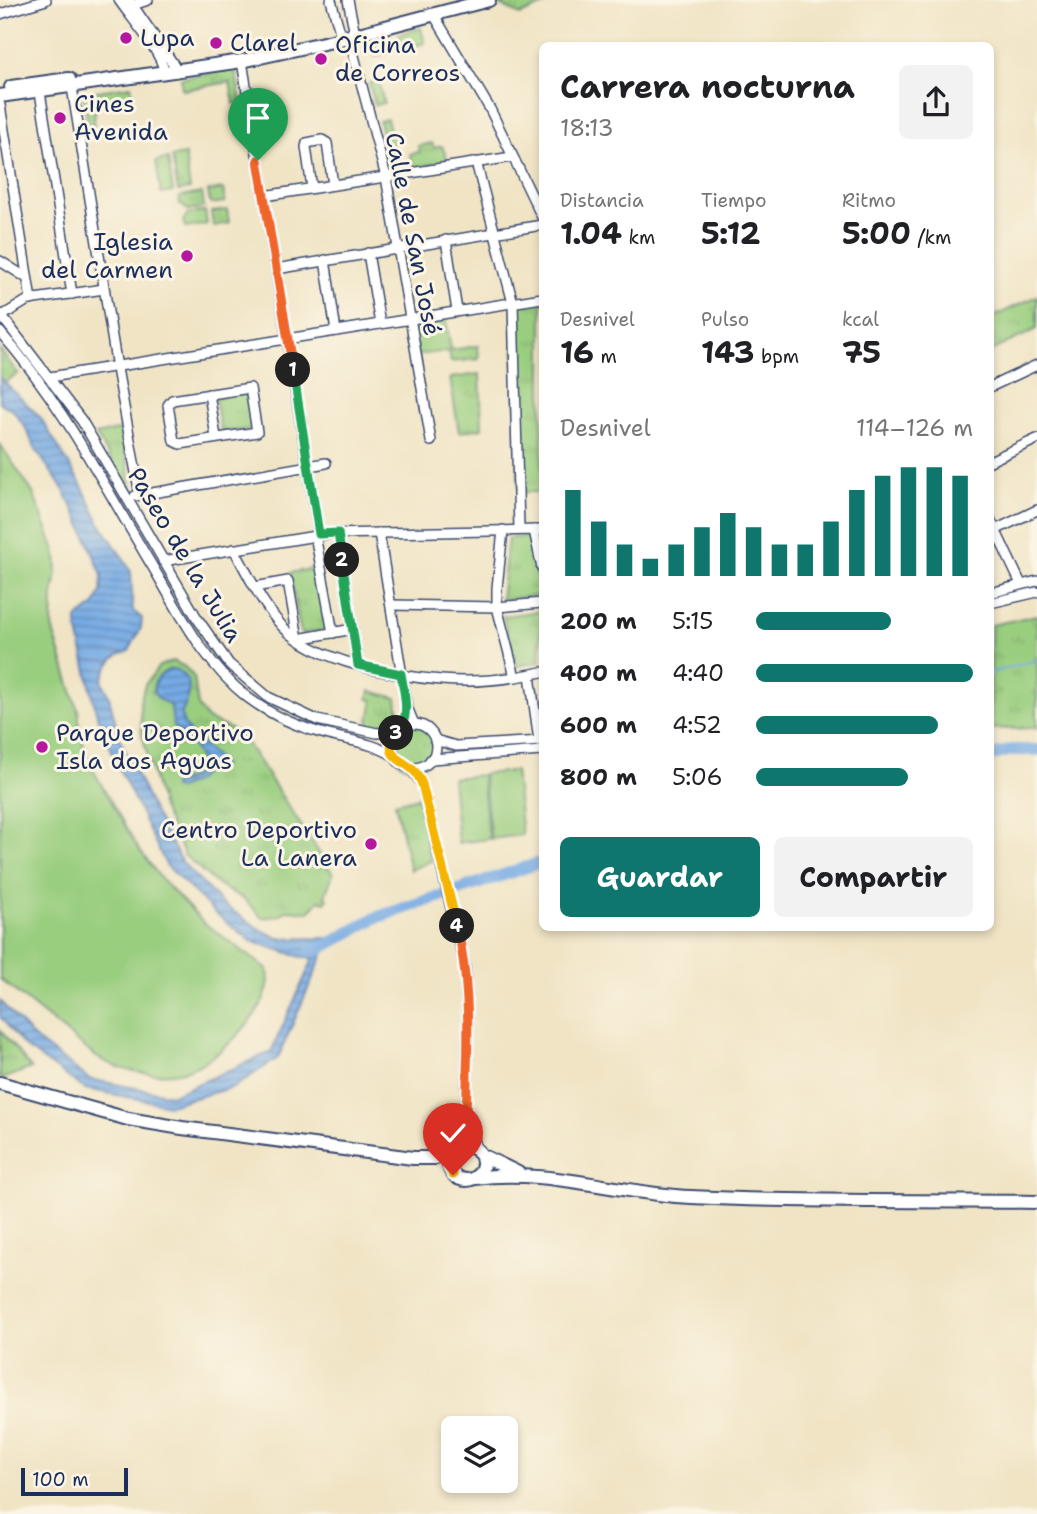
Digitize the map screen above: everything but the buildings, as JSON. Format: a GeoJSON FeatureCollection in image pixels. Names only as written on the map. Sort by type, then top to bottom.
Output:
{"type":"FeatureCollection","features":[{"type":"Feature","properties":{"kind":"main road"},"geometry":{"type":"LineString","coordinates":[[0,88],[242,61],[463,0]]}},
{"type":"Feature","properties":{"kind":"main road"},"geometry":{"type":"LineString","coordinates":[[0,96],[72,87],[169,69],[434,15],[489,0]]}},
{"type":"Feature","properties":{"kind":"main road"},"geometry":{"type":"LineString","coordinates":[[0,1083],[128,1119],[205,1131],[413,1158],[435,1158],[468,1146],[509,1170],[535,1178]]}},
{"type":"Feature","properties":{"kind":"main road"},"geometry":{"type":"LineString","coordinates":[[452,1173],[448,1163],[455,1150]]}},
{"type":"Feature","properties":{"kind":"main road"},"geometry":{"type":"LineString","coordinates":[[475,1178],[483,1165],[479,1152]]}},
{"type":"Feature","properties":{"kind":"main road"},"geometry":{"type":"LineString","coordinates":[[413,1158],[452,1173],[463,1181],[492,1176],[535,1178],[689,1197],[1037,1202]]}},
{"type":"Feature","properties":{"kind":"street"},"geometry":{"type":"LineString","coordinates":[[0,14],[18,4],[46,0]]}},
{"type":"Feature","properties":{"kind":"street"},"geometry":{"type":"LineString","coordinates":[[118,0],[169,69]]}},
{"type":"Feature","properties":{"kind":"street"},"geometry":{"type":"LineString","coordinates":[[148,0],[131,3],[169,69]]}},
{"type":"Feature","properties":{"kind":"street"},"geometry":{"type":"LineString","coordinates":[[348,33],[349,3]]}},
{"type":"Feature","properties":{"kind":"street"},"geometry":{"type":"LineString","coordinates":[[332,5],[345,14],[349,3]]}},
{"type":"Feature","properties":{"kind":"street"},"geometry":{"type":"LineString","coordinates":[[332,5],[348,33]]}},
{"type":"Feature","properties":{"kind":"street"},"geometry":{"type":"LineString","coordinates":[[434,15],[490,109],[539,211]]}},
{"type":"Feature","properties":{"kind":"street","name":"Calle de San José"},"geometry":{"type":"LineString","coordinates":[[348,33],[386,177],[431,441]]}},
{"type":"Feature","properties":{"kind":"street"},"geometry":{"type":"LineString","coordinates":[[242,61],[333,633]]}},
{"type":"Feature","properties":{"kind":"street"},"geometry":{"type":"LineString","coordinates":[[72,87],[140,495]]}},
{"type":"Feature","properties":{"kind":"street"},"geometry":{"type":"LineString","coordinates":[[40,92],[72,294]]}},
{"type":"Feature","properties":{"kind":"street"},"geometry":{"type":"LineString","coordinates":[[0,105],[31,300]]}},
{"type":"Feature","properties":{"kind":"street"},"geometry":{"type":"LineString","coordinates":[[312,188],[307,143],[322,139],[327,143],[333,185]]}},
{"type":"Feature","properties":{"kind":"street"},"geometry":{"type":"LineString","coordinates":[[264,196],[512,157]]}},
{"type":"Feature","properties":{"kind":"street"},"geometry":{"type":"LineString","coordinates":[[476,162],[513,303],[519,529]]}},
{"type":"Feature","properties":{"kind":"street"},"geometry":{"type":"LineString","coordinates":[[276,268],[539,225]]}},
{"type":"Feature","properties":{"kind":"street"},"geometry":{"type":"LineString","coordinates":[[446,240],[457,312]]}},
{"type":"Feature","properties":{"kind":"street"},"geometry":{"type":"LineString","coordinates":[[369,253],[380,324]]}},
{"type":"Feature","properties":{"kind":"street"},"geometry":{"type":"LineString","coordinates":[[325,260],[336,331]]}},
{"type":"Feature","properties":{"kind":"street"},"geometry":{"type":"LineString","coordinates":[[0,261],[27,278]]}},
{"type":"Feature","properties":{"kind":"street"},"geometry":{"type":"LineString","coordinates":[[1,315],[31,300],[104,289]]}},
{"type":"Feature","properties":{"kind":"street"},"geometry":{"type":"LineString","coordinates":[[50,377],[539,299]]}},
{"type":"Feature","properties":{"kind":"street","name":"Paseo de la Julia"},"geometry":{"type":"LineString","coordinates":[[1,315],[82,421],[215,647],[249,683],[268,696],[317,720],[377,733],[400,729]]}},
{"type":"Feature","properties":{"kind":"street","name":"Paseo de la Julia"},"geometry":{"type":"LineString","coordinates":[[0,332],[49,396],[186,624],[220,672],[250,699],[282,719],[326,734],[376,746],[394,755]]}},
{"type":"Feature","properties":{"kind":"street"},"geometry":{"type":"LineString","coordinates":[[994,385],[1037,365]]}},
{"type":"Feature","properties":{"kind":"street"},"geometry":{"type":"LineString","coordinates":[[250,388],[257,432],[180,444],[174,442],[168,405],[172,400],[209,394],[250,388]]}},
{"type":"Feature","properties":{"kind":"street"},"geometry":{"type":"LineString","coordinates":[[209,394],[216,437]]}},
{"type":"Feature","properties":{"kind":"street"},"geometry":{"type":"LineString","coordinates":[[994,459],[1037,439]]}},
{"type":"Feature","properties":{"kind":"street"},"geometry":{"type":"LineString","coordinates":[[128,498],[326,463]]}},
{"type":"Feature","properties":{"kind":"street"},"geometry":{"type":"LineString","coordinates":[[994,531],[1037,510]]}},
{"type":"Feature","properties":{"kind":"street"},"geometry":{"type":"LineString","coordinates":[[503,530],[497,607],[515,677]]}},
{"type":"Feature","properties":{"kind":"street"},"geometry":{"type":"LineString","coordinates":[[163,561],[338,533],[538,530]]}},
{"type":"Feature","properties":{"kind":"street"},"geometry":{"type":"LineString","coordinates":[[338,533],[358,665]]}},
{"type":"Feature","properties":{"kind":"street"},"geometry":{"type":"LineString","coordinates":[[379,533],[407,707],[414,724]]}},
{"type":"Feature","properties":{"kind":"street"},"geometry":{"type":"LineString","coordinates":[[994,533],[1021,584]]}},
{"type":"Feature","properties":{"kind":"street"},"geometry":{"type":"LineString","coordinates":[[234,550],[255,587],[283,627],[325,654],[358,665],[442,680],[539,674]]}},
{"type":"Feature","properties":{"kind":"street"},"geometry":{"type":"LineString","coordinates":[[255,587],[288,580],[299,639]]}},
{"type":"Feature","properties":{"kind":"street"},"geometry":{"type":"LineString","coordinates":[[994,592],[1037,581]]}},
{"type":"Feature","properties":{"kind":"street"},"geometry":{"type":"LineString","coordinates":[[994,602],[1037,592]]}},
{"type":"Feature","properties":{"kind":"street"},"geometry":{"type":"LineString","coordinates":[[391,605],[497,607],[539,603]]}},
{"type":"Feature","properties":{"kind":"street"},"geometry":{"type":"LineString","coordinates":[[299,639],[353,629]]}},
{"type":"Feature","properties":{"kind":"street"},"geometry":{"type":"LineString","coordinates":[[530,675],[539,728]]}},
{"type":"Feature","properties":{"kind":"street"},"geometry":{"type":"LineString","coordinates":[[407,707],[400,729],[392,742],[394,755],[399,762],[410,767],[422,784],[460,938],[467,997],[466,1109],[464,1129],[455,1150]]}},
{"type":"Feature","properties":{"kind":"street"},"geometry":{"type":"LineString","coordinates":[[400,729],[414,724],[428,729],[435,740],[435,750],[427,762],[422,784]]}},
{"type":"Feature","properties":{"kind":"street"},"geometry":{"type":"LineString","coordinates":[[435,740],[456,746],[539,745]]}},
{"type":"Feature","properties":{"kind":"street","name":"Paseo de la Julia"},"geometry":{"type":"LineString","coordinates":[[376,746],[392,742]]}},
{"type":"Feature","properties":{"kind":"street"},"geometry":{"type":"LineString","coordinates":[[410,767],[427,762],[539,745]]}},
{"type":"Feature","properties":{"kind":"street"},"geometry":{"type":"LineString","coordinates":[[466,1109],[479,1152]]}},
{"type":"Feature","properties":{"kind":"green space"},"geometry":{"type":"Polygon","coordinates":[[[515,0],[556,0],[520,15],[500,5],[515,0]]]}},
{"type":"Feature","properties":{"kind":"green space"},"geometry":{"type":"Polygon","coordinates":[[[421,28],[425,43],[403,49],[399,34],[421,28]]]}},
{"type":"Feature","properties":{"kind":"green space"},"geometry":{"type":"Polygon","coordinates":[[[383,38],[388,53],[375,57],[371,41],[383,38]]]}},
{"type":"Feature","properties":{"kind":"green space"},"geometry":{"type":"Polygon","coordinates":[[[235,69],[241,102],[234,104],[230,82],[182,90],[181,78],[235,69]]]}},
{"type":"Feature","properties":{"kind":"green space"},"geometry":{"type":"Polygon","coordinates":[[[378,81],[384,103],[375,105],[369,83],[378,81]]]}},
{"type":"Feature","properties":{"kind":"green space"},"geometry":{"type":"Polygon","coordinates":[[[131,86],[133,97],[100,103],[96,108],[93,127],[88,128],[83,93],[131,86]]]}},
{"type":"Feature","properties":{"kind":"green space"},"geometry":{"type":"Polygon","coordinates":[[[387,119],[395,148],[386,150],[379,121],[387,119]]]}},
{"type":"Feature","properties":{"kind":"green space"},"geometry":{"type":"Polygon","coordinates":[[[432,143],[434,148],[442,146],[448,161],[413,168],[410,154],[420,152],[418,146],[432,143]]]}},
{"type":"Feature","properties":{"kind":"green space"},"geometry":{"type":"Polygon","coordinates":[[[185,155],[190,189],[178,191],[172,157],[185,155]]]}},
{"type":"Feature","properties":{"kind":"green space"},"geometry":{"type":"Polygon","coordinates":[[[168,159],[173,192],[161,194],[156,161],[168,159]]]}},
{"type":"Feature","properties":{"kind":"green space"},"geometry":{"type":"Polygon","coordinates":[[[223,189],[225,202],[210,204],[208,191],[223,189]]]}},
{"type":"Feature","properties":{"kind":"green space"},"geometry":{"type":"Polygon","coordinates":[[[202,193],[204,207],[188,210],[180,204],[179,197],[202,193]]]}},
{"type":"Feature","properties":{"kind":"green space"},"geometry":{"type":"Polygon","coordinates":[[[227,210],[229,223],[213,226],[211,212],[227,210]]]}},
{"type":"Feature","properties":{"kind":"green space"},"geometry":{"type":"Polygon","coordinates":[[[205,211],[207,224],[186,228],[183,221],[188,214],[205,211]]]}},
{"type":"Feature","properties":{"kind":"green space"},"geometry":{"type":"Polygon","coordinates":[[[1037,296],[1037,329],[994,350],[994,317],[1037,296]]]}},
{"type":"Feature","properties":{"kind":"green space"},"geometry":{"type":"Polygon","coordinates":[[[539,299],[539,492],[519,492],[513,303],[539,299]]]}},
{"type":"Feature","properties":{"kind":"green space"},"geometry":{"type":"Polygon","coordinates":[[[445,313],[451,350],[478,346],[479,359],[451,362],[449,351],[416,355],[409,319],[445,313]]]}},
{"type":"Feature","properties":{"kind":"green space"},"geometry":{"type":"Polygon","coordinates":[[[0,349],[18,374],[5,382],[0,378],[0,349]]]}},
{"type":"Feature","properties":{"kind":"green space"},"geometry":{"type":"Polygon","coordinates":[[[480,374],[482,428],[459,432],[450,378],[480,374]]]}},
{"type":"Feature","properties":{"kind":"green space"},"geometry":{"type":"Polygon","coordinates":[[[247,392],[253,429],[221,432],[215,398],[247,392]]]}},
{"type":"Feature","properties":{"kind":"green space"},"geometry":{"type":"Polygon","coordinates":[[[122,429],[132,489],[129,490],[96,435],[122,429]]]}},
{"type":"Feature","properties":{"kind":"green space","name":"Parque Deportivo Isla dos Aguas"},"geometry":{"type":"Polygon","coordinates":[[[0,444],[33,493],[56,553],[52,627],[79,714],[79,730],[89,763],[138,848],[162,880],[204,923],[267,969],[268,983],[264,999],[255,1015],[212,1057],[184,1071],[149,1074],[126,1070],[105,1062],[0,979],[0,444]]]}},
{"type":"Feature","properties":{"kind":"green space"},"geometry":{"type":"Polygon","coordinates":[[[529,537],[539,595],[501,600],[508,538],[529,537]]]}},
{"type":"Feature","properties":{"kind":"green space"},"geometry":{"type":"Polygon","coordinates":[[[317,568],[327,629],[301,634],[290,573],[317,568]]]}},
{"type":"Feature","properties":{"kind":"green space"},"geometry":{"type":"Polygon","coordinates":[[[539,611],[539,662],[517,666],[503,616],[539,611]]]}},
{"type":"Feature","properties":{"kind":"green space"},"geometry":{"type":"Polygon","coordinates":[[[1037,615],[1037,728],[994,729],[994,624],[1037,615]]]}},
{"type":"Feature","properties":{"kind":"green space"},"geometry":{"type":"Polygon","coordinates":[[[173,661],[185,667],[194,677],[198,706],[207,719],[240,733],[333,874],[325,896],[328,899],[325,902],[319,900],[309,912],[288,910],[279,916],[263,918],[244,899],[218,885],[185,856],[162,808],[142,735],[140,702],[145,685],[159,666],[173,661]]]}},
{"type":"Feature","properties":{"kind":"green space"},"geometry":{"type":"Polygon","coordinates":[[[370,691],[397,698],[399,716],[390,726],[368,725],[373,700],[368,699],[370,691]]]}},
{"type":"Feature","properties":{"kind":"green space"},"geometry":{"type":"Polygon","coordinates":[[[414,724],[429,731],[436,746],[429,761],[414,768],[399,761],[392,746],[399,731],[414,724]]]}},
{"type":"Feature","properties":{"kind":"green space"},"geometry":{"type":"Polygon","coordinates":[[[515,771],[522,835],[491,839],[483,774],[515,771]]]}},
{"type":"Feature","properties":{"kind":"green space"},"geometry":{"type":"Polygon","coordinates":[[[482,775],[489,839],[458,843],[452,778],[482,775]]]}},
{"type":"Feature","properties":{"kind":"green space"},"geometry":{"type":"Polygon","coordinates":[[[418,797],[431,861],[410,870],[395,803],[418,797]]]}},
{"type":"Feature","properties":{"kind":"green space"},"geometry":{"type":"Polygon","coordinates":[[[0,1030],[31,1068],[3,1079],[0,1078],[0,1030]]]}},
{"type":"Feature","properties":{"kind":"water"},"geometry":{"type":"Polygon","coordinates":[[[0,378],[40,417],[131,572],[133,611],[142,618],[141,628],[129,651],[111,662],[102,681],[108,693],[120,739],[153,810],[181,861],[221,903],[261,930],[278,938],[330,938],[278,1058],[234,1087],[169,1105],[85,1089],[25,1047],[0,1017],[0,1001],[35,1039],[89,1079],[172,1095],[271,1052],[313,959],[251,941],[215,913],[166,865],[114,758],[97,716],[77,627],[77,618],[95,605],[101,592],[102,575],[79,519],[63,489],[12,409],[0,403],[0,378]]]}},
{"type":"Feature","properties":{"kind":"water"},"geometry":{"type":"Polygon","coordinates":[[[171,669],[178,670],[188,680],[189,694],[182,713],[185,726],[223,764],[221,767],[208,767],[196,781],[179,789],[173,788],[173,785],[193,777],[202,763],[189,739],[173,726],[171,706],[154,692],[157,679],[171,669]]]}},
{"type":"Feature","properties":{"kind":"waterway"},"geometry":{"type":"LineString","coordinates":[[994,672],[1037,660]]}},
{"type":"Feature","properties":{"kind":"waterway"},"geometry":{"type":"LineString","coordinates":[[994,755],[1011,750],[1037,750]]}},
{"type":"Feature","properties":{"kind":"waterway"},"geometry":{"type":"LineString","coordinates":[[312,949],[320,949],[375,918],[539,863]]}},
{"type":"Feature","properties":{"kind":"place","name":"Lupa"},"geometry":{"type":"Point","coordinates":[126,38]}},
{"type":"Feature","properties":{"kind":"place","name":"Clarel"},"geometry":{"type":"Point","coordinates":[216,43]}},
{"type":"Feature","properties":{"kind":"place","name":"Oficina de Correos"},"geometry":{"type":"Point","coordinates":[321,59]}},
{"type":"Feature","properties":{"kind":"place","name":"Cines Avenida"},"geometry":{"type":"Point","coordinates":[60,118]}},
{"type":"Feature","properties":{"kind":"place","name":"Iglesia del Carmen"},"geometry":{"type":"Point","coordinates":[187,256]}},
{"type":"Feature","properties":{"kind":"place","name":"Parque Deportivo Isla dos Aguas"},"geometry":{"type":"Point","coordinates":[42,747]}},
{"type":"Feature","properties":{"kind":"place","name":"Centro Deportivo La Lanera"},"geometry":{"type":"Point","coordinates":[371,844]}},
{"type":"Feature","properties":{"kind":"route"},"geometry":{"type":"LineString","coordinates":[[258,160],[319,534],[338,533],[358,665],[401,674],[407,707],[402,727],[394,737],[391,747],[396,759],[410,767],[422,784],[460,938],[468,1021],[466,1109],[459,1147],[449,1157],[449,1168],[453,1175]]}}]}
